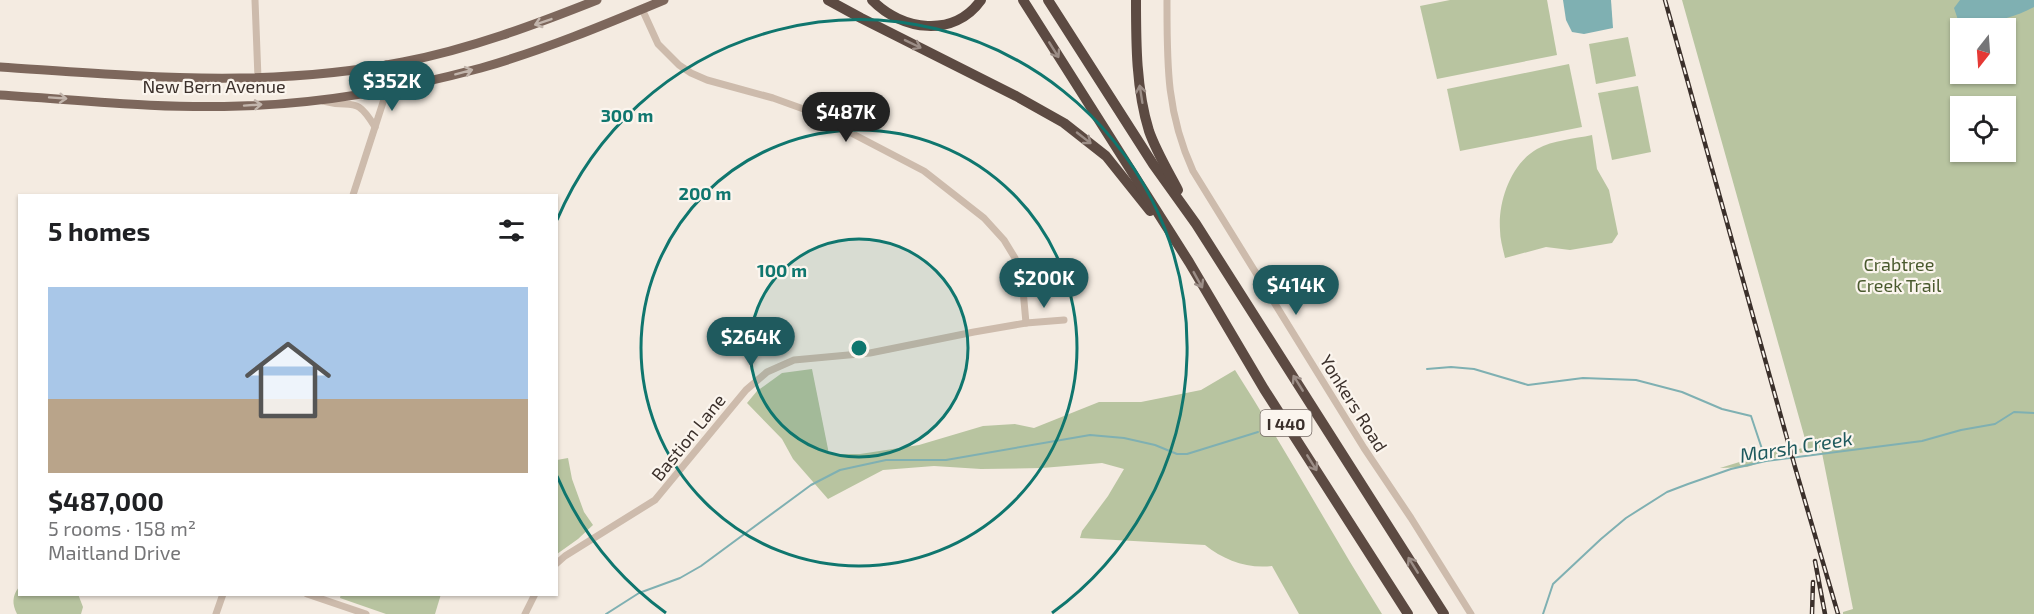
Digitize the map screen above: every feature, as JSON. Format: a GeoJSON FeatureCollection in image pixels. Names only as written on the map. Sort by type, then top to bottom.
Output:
{"type":"FeatureCollection","features":[{"type":"Feature","properties":{"kind":"highway"},"geometry":{"type":"LineString","coordinates":[[819,0],[861,18]]}},
{"type":"Feature","properties":{"kind":"highway"},"geometry":{"type":"LineString","coordinates":[[828,0],[1064,123],[1106,156],[1146,207],[1168,230]]}},
{"type":"Feature","properties":{"kind":"highway"},"geometry":{"type":"LineString","coordinates":[[872,0],[883,9],[904,20],[916,24],[940,26],[962,19],[981,0]]}},
{"type":"Feature","properties":{"kind":"highway","name":"I 440"},"geometry":{"type":"LineString","coordinates":[[1023,0],[1168,230],[1264,389],[1408,614]]}},
{"type":"Feature","properties":{"kind":"highway","name":"I 440"},"geometry":{"type":"LineString","coordinates":[[1048,0],[1153,164],[1196,224],[1444,614]]}},
{"type":"Feature","properties":{"kind":"highway"},"geometry":{"type":"LineString","coordinates":[[1136,0],[1137,58],[1146,119],[1155,145],[1196,224]]}},
{"type":"Feature","properties":{"kind":"main road","name":"New Bern Avenue"},"geometry":{"type":"LineString","coordinates":[[0,67],[165,78],[258,78],[386,65],[488,40],[551,19],[597,0]]}},
{"type":"Feature","properties":{"kind":"main road","name":"New Bern Avenue"},"geometry":{"type":"LineString","coordinates":[[0,95],[189,107],[241,106],[317,100],[387,90],[443,78],[507,60],[664,0]]}},
{"type":"Feature","properties":{"kind":"main road"},"geometry":{"type":"LineString","coordinates":[[386,65],[387,90]]}},
{"type":"Feature","properties":{"kind":"street"},"geometry":{"type":"LineString","coordinates":[[255,0],[258,78]]}},
{"type":"Feature","properties":{"kind":"street","name":"Yonkers Road"},"geometry":{"type":"LineString","coordinates":[[1167,0],[1169,91],[1177,128],[1193,171],[1364,448],[1471,614]]}},
{"type":"Feature","properties":{"kind":"street"},"geometry":{"type":"LineString","coordinates":[[642,9],[658,44],[679,65],[691,73],[707,80],[792,104],[826,119],[924,171],[984,218],[1004,240],[1015,258],[1022,279],[1026,323]]}},
{"type":"Feature","properties":{"kind":"street"},"geometry":{"type":"LineString","coordinates":[[353,194],[387,90]]}},
{"type":"Feature","properties":{"kind":"street"},"geometry":{"type":"LineString","coordinates":[[317,100],[357,105],[364,109],[375,127]]}},
{"type":"Feature","properties":{"kind":"street","name":"Bastion Lane"},"geometry":{"type":"LineString","coordinates":[[558,562],[655,500],[746,390],[767,372],[795,360],[888,351],[974,332],[1026,323],[1064,320]]}},
{"type":"Feature","properties":{"kind":"street"},"geometry":{"type":"LineString","coordinates":[[216,614],[222,596]]}},
{"type":"Feature","properties":{"kind":"street"},"geometry":{"type":"LineString","coordinates":[[313,596],[365,614]]}},
{"type":"Feature","properties":{"kind":"street"},"geometry":{"type":"LineString","coordinates":[[525,614],[534,596]]}},
{"type":"Feature","properties":{"kind":"green space"},"geometry":{"type":"Polygon","coordinates":[[[1450,0],[1547,0],[1557,55],[1437,79],[1420,6],[1450,0]]]}},
{"type":"Feature","properties":{"kind":"green space","name":"Crabtree Creek Trail"},"geometry":{"type":"Polygon","coordinates":[[[1682,0],[2034,0],[2034,614],[1843,614],[1853,609],[1821,448],[1800,453],[1799,449],[1807,446],[1682,0]]]}},
{"type":"Feature","properties":{"kind":"green space"},"geometry":{"type":"Polygon","coordinates":[[[1628,37],[1636,76],[1596,84],[1589,44],[1628,37]]]}},
{"type":"Feature","properties":{"kind":"green space"},"geometry":{"type":"Polygon","coordinates":[[[1569,64],[1582,127],[1460,151],[1447,89],[1569,64]]]}},
{"type":"Feature","properties":{"kind":"green space"},"geometry":{"type":"Polygon","coordinates":[[[1638,86],[1651,152],[1612,160],[1598,93],[1638,86]]]}},
{"type":"Feature","properties":{"kind":"green space"},"geometry":{"type":"Polygon","coordinates":[[[1592,135],[1597,169],[1609,190],[1618,234],[1612,243],[1570,250],[1546,247],[1505,258],[1500,233],[1501,207],[1508,184],[1520,164],[1543,146],[1592,135]]]}},
{"type":"Feature","properties":{"kind":"green space"},"geometry":{"type":"Polygon","coordinates":[[[812,369],[829,454],[860,454],[919,445],[983,426],[1015,424],[1034,428],[1099,402],[1141,402],[1201,390],[1235,370],[1382,614],[1299,614],[1272,566],[1245,565],[1220,555],[1205,545],[1080,538],[1082,531],[1108,496],[1124,469],[1102,463],[1042,468],[981,469],[934,466],[883,470],[828,499],[793,459],[782,439],[747,403],[757,391],[782,373],[812,369]]]}},
{"type":"Feature","properties":{"kind":"green space"},"geometry":{"type":"Polygon","coordinates":[[[1782,449],[1782,457],[1747,467],[1720,468],[1782,449]]]}},
{"type":"Feature","properties":{"kind":"green space"},"geometry":{"type":"Polygon","coordinates":[[[568,458],[572,479],[584,512],[593,525],[558,553],[558,460],[568,458]]]}},
{"type":"Feature","properties":{"kind":"green space"},"geometry":{"type":"Polygon","coordinates":[[[18,589],[18,596],[79,596],[83,607],[81,614],[17,614],[14,607],[15,594],[18,589]]]}},
{"type":"Feature","properties":{"kind":"green space"},"geometry":{"type":"Polygon","coordinates":[[[340,596],[440,596],[435,614],[386,614],[340,598],[340,596]]]}},
{"type":"Feature","properties":{"kind":"water"},"geometry":{"type":"Polygon","coordinates":[[[1563,0],[1611,0],[1613,28],[1584,34],[1572,32],[1566,20],[1563,0]]]}},
{"type":"Feature","properties":{"kind":"water"},"geometry":{"type":"Polygon","coordinates":[[[1960,0],[2034,0],[2034,7],[2005,18],[1957,18],[1954,8],[1960,0]]]}},
{"type":"Feature","properties":{"kind":"waterway"},"geometry":{"type":"LineString","coordinates":[[1427,369],[1451,367],[1474,369],[1528,385],[1583,378],[1636,380],[1682,392],[1722,409],[1751,416],[1766,461]]}},
{"type":"Feature","properties":{"kind":"waterway","name":"Marsh Creek"},"geometry":{"type":"LineString","coordinates":[[1543,614],[1553,584],[1626,518],[1667,492],[1731,469],[1766,461],[1922,441],[1961,430],[1995,424],[2014,412],[2034,413]]}},
{"type":"Feature","properties":{"kind":"waterway"},"geometry":{"type":"LineString","coordinates":[[606,614],[639,593],[680,578],[701,566],[811,485],[840,470],[886,460],[946,460],[1090,435],[1124,438],[1155,445],[1177,454],[1187,454],[1258,432]]}},
{"type":"Feature","properties":{"kind":"railway"},"geometry":{"type":"LineString","coordinates":[[1665,0],[1838,614]]}},
{"type":"Feature","properties":{"kind":"railway"},"geometry":{"type":"LineString","coordinates":[[1815,561],[1825,614]]}},
{"type":"Feature","properties":{"kind":"railway"},"geometry":{"type":"LineString","coordinates":[[1812,614],[1813,582]]}}]}
